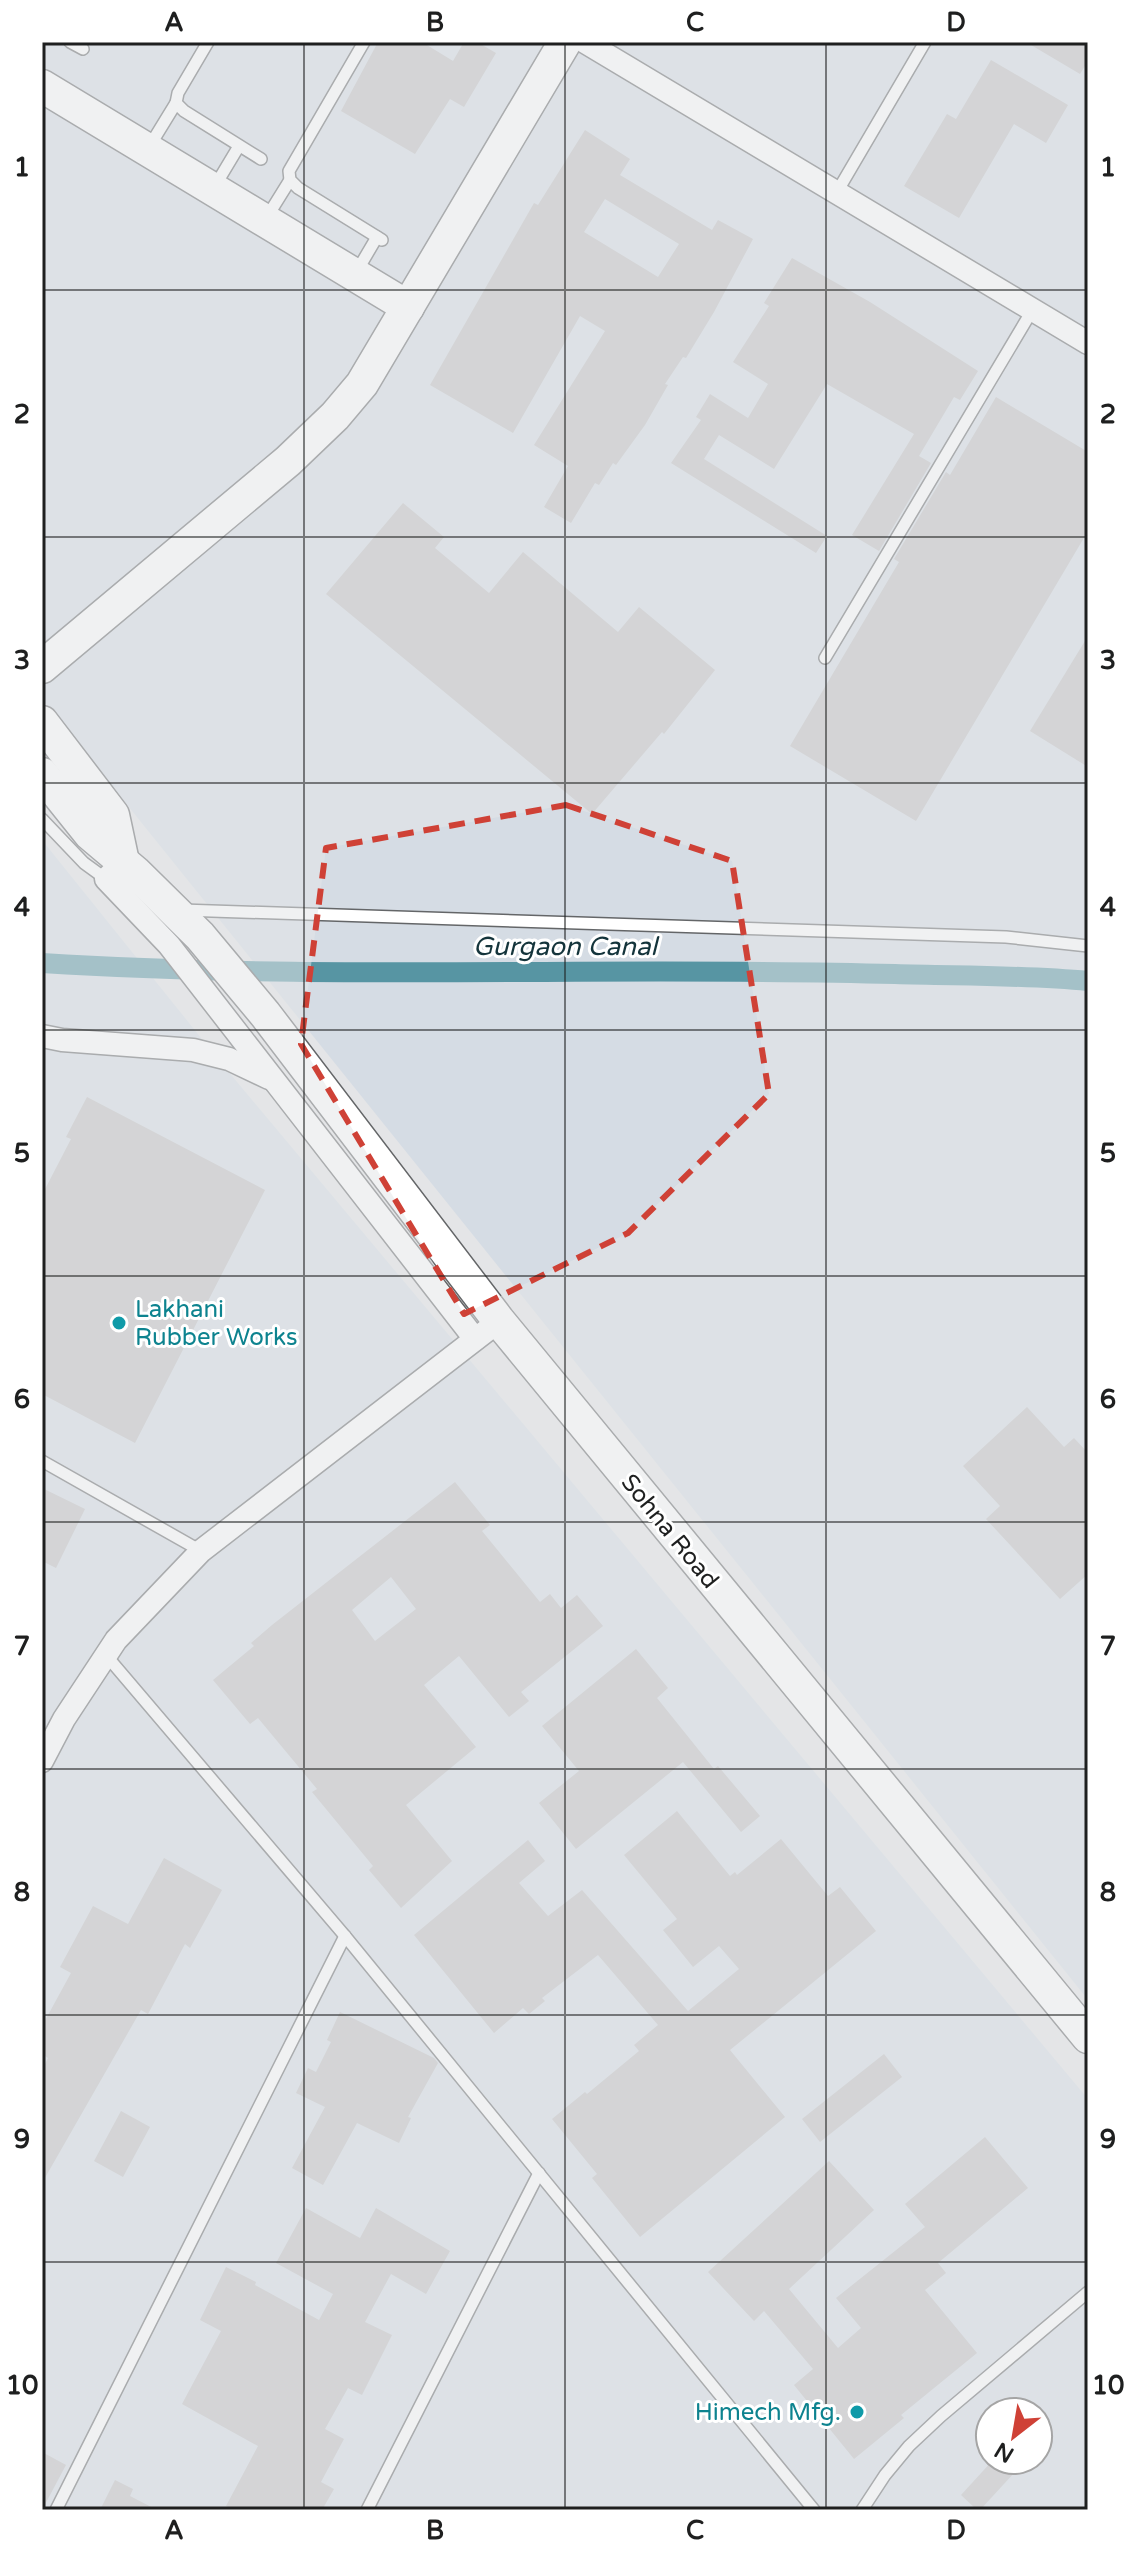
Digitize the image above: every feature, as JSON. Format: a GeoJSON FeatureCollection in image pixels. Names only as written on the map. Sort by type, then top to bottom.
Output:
{"type":"FeatureCollection","features":[{"type":"Feature","properties":{"kind":"main road"},"geometry":{"type":"LineString","coordinates":[[42,667],[288,461],[335,416],[362,384],[565,42]]}},
{"type":"Feature","properties":{"kind":"main road"},"geometry":{"type":"LineString","coordinates":[[42,86],[408,307]]}},
{"type":"Feature","properties":{"kind":"main road"},"geometry":{"type":"LineString","coordinates":[[42,722],[113,815],[114,871]]}},
{"type":"Feature","properties":{"kind":"main road","name":"Sohna Road"},"geometry":{"type":"LineString","coordinates":[[42,774],[90,834],[114,871],[173,909],[200,936],[265,1014],[487,1330],[1088,2037]]}},
{"type":"Feature","properties":{"kind":"street"},"geometry":{"type":"LineString","coordinates":[[585,42],[1088,343]]}},
{"type":"Feature","properties":{"kind":"street"},"geometry":{"type":"LineString","coordinates":[[42,1761],[105,1654],[132,1621],[201,1551],[487,1330],[274,1080],[114,871]]}},
{"type":"Feature","properties":{"kind":"street"},"geometry":{"type":"LineString","coordinates":[[42,1036],[193,1050],[229,1059],[274,1080]]}},
{"type":"Feature","properties":{"kind":"lane"},"geometry":{"type":"LineString","coordinates":[[70,42],[83,49]]}},
{"type":"Feature","properties":{"kind":"lane"},"geometry":{"type":"LineString","coordinates":[[147,150],[208,42]]}},
{"type":"Feature","properties":{"kind":"lane"},"geometry":{"type":"LineString","coordinates":[[265,221],[290,180],[289,171],[364,42]]}},
{"type":"Feature","properties":{"kind":"lane"},"geometry":{"type":"LineString","coordinates":[[837,192],[925,42]]}},
{"type":"Feature","properties":{"kind":"lane"},"geometry":{"type":"LineString","coordinates":[[176,103],[261,159]]}},
{"type":"Feature","properties":{"kind":"lane"},"geometry":{"type":"LineString","coordinates":[[213,189],[239,146]]}},
{"type":"Feature","properties":{"kind":"lane"},"geometry":{"type":"LineString","coordinates":[[290,180],[379,238],[354,275]]}},
{"type":"Feature","properties":{"kind":"lane"},"geometry":{"type":"LineString","coordinates":[[825,658],[1033,309]]}},
{"type":"Feature","properties":{"kind":"lane"},"geometry":{"type":"LineString","coordinates":[[42,819],[84,863],[114,871]]}},
{"type":"Feature","properties":{"kind":"lane"},"geometry":{"type":"LineString","coordinates":[[173,909],[1006,937],[1088,946]]}},
{"type":"Feature","properties":{"kind":"lane"},"geometry":{"type":"LineString","coordinates":[[42,1461],[201,1551]]}},
{"type":"Feature","properties":{"kind":"lane"},"geometry":{"type":"LineString","coordinates":[[105,1654],[345,1936],[814,2510]]}},
{"type":"Feature","properties":{"kind":"lane"},"geometry":{"type":"LineString","coordinates":[[56,2510],[345,1936]]}},
{"type":"Feature","properties":{"kind":"lane"},"geometry":{"type":"LineString","coordinates":[[367,2510],[539,2173]]}},
{"type":"Feature","properties":{"kind":"lane"},"geometry":{"type":"LineString","coordinates":[[862,2510],[909,2446],[1088,2292]]}},
{"type":"Feature","properties":{"kind":"highlighted area"},"geometry":{"type":"Polygon","coordinates":[[[566,805],[732,861],[769,1094],[628,1233],[464,1314],[301,1044],[326,848],[566,805]]]}},
{"type":"Feature","properties":{"kind":"shaded area"},"geometry":{"type":"Polygon","coordinates":[[[42,42],[1088,42],[1088,1991],[1085,1996],[42,699],[42,42]]]}},
{"type":"Feature","properties":{"kind":"shaded area"},"geometry":{"type":"Polygon","coordinates":[[[42,840],[222,1064],[1088,2099],[1088,2510],[42,2510],[42,840]]]}},
{"type":"Feature","properties":{"kind":"building"},"geometry":{"type":"Polygon","coordinates":[[[378,42],[422,42],[453,61],[464,42],[477,42],[496,53],[464,107],[450,99],[415,154],[341,111],[378,42]]]}},
{"type":"Feature","properties":{"kind":"building"},"geometry":{"type":"Polygon","coordinates":[[[1026,42],[1088,42],[1088,61],[1080,74],[1026,42]]]}},
{"type":"Feature","properties":{"kind":"building"},"geometry":{"type":"Polygon","coordinates":[[[991,60],[1068,105],[1046,143],[1014,124],[959,218],[904,186],[947,114],[956,119],[991,60]]]}},
{"type":"Feature","properties":{"kind":"building"},"geometry":{"type":"Polygon","coordinates":[[[585,130],[630,159],[620,175],[712,230],[718,220],[753,239],[714,312],[686,358],[683,357],[665,384],[668,385],[645,425],[599,485],[595,483],[571,523],[544,507],[568,466],[534,445],[605,331],[580,316],[513,433],[430,385],[534,203],[538,205],[585,130]],[[605,199],[584,232],[658,277],[679,244],[605,199]]]}},
{"type":"Feature","properties":{"kind":"building"},"geometry":{"type":"Polygon","coordinates":[[[792,258],[870,302],[978,371],[960,400],[954,397],[919,456],[931,463],[879,551],[852,535],[914,434],[827,384],[774,469],[719,435],[704,459],[827,536],[816,553],[671,463],[701,420],[696,417],[710,394],[748,418],[768,384],[733,362],[769,306],[764,303],[792,258]]]}},
{"type":"Feature","properties":{"kind":"building"},"geometry":{"type":"Polygon","coordinates":[[[996,397],[1088,452],[1088,531],[916,821],[790,746],[899,562],[894,559],[946,472],[950,475],[996,397]]]}},
{"type":"Feature","properties":{"kind":"building"},"geometry":{"type":"Polygon","coordinates":[[[403,503],[444,537],[435,548],[489,593],[523,552],[618,632],[639,607],[715,670],[664,734],[662,732],[592,814],[326,594],[403,503]]]}},
{"type":"Feature","properties":{"kind":"building"},"geometry":{"type":"Polygon","coordinates":[[[1088,636],[1088,767],[1030,731],[1088,636]]]}},
{"type":"Feature","properties":{"kind":"building","name":"Lakhani Rubber Works"},"geometry":{"type":"Polygon","coordinates":[[[87,1097],[265,1190],[135,1443],[42,1394],[42,1195],[71,1139],[66,1137],[87,1097]]]}},
{"type":"Feature","properties":{"kind":"building"},"geometry":{"type":"Polygon","coordinates":[[[1027,1407],[1064,1447],[1074,1438],[1088,1453],[1088,1574],[1060,1599],[986,1519],[1000,1506],[963,1466],[1027,1407]]]}},
{"type":"Feature","properties":{"kind":"building"},"geometry":{"type":"Polygon","coordinates":[[[455,1482],[490,1525],[482,1531],[540,1602],[550,1594],[561,1608],[577,1595],[603,1626],[521,1692],[529,1701],[509,1717],[459,1656],[424,1685],[476,1747],[406,1805],[452,1861],[401,1908],[369,1870],[373,1866],[312,1792],[317,1789],[258,1718],[250,1724],[213,1680],[254,1646],[251,1643],[455,1482]],[[391,1577],[352,1610],[375,1641],[416,1609],[391,1577]]]}},
{"type":"Feature","properties":{"kind":"building"},"geometry":{"type":"Polygon","coordinates":[[[42,1488],[85,1509],[56,1568],[42,1561],[42,1488]]]}},
{"type":"Feature","properties":{"kind":"building"},"geometry":{"type":"Polygon","coordinates":[[[636,1649],[668,1688],[657,1698],[714,1769],[718,1766],[760,1816],[741,1832],[683,1762],[576,1849],[539,1803],[579,1771],[542,1726],[636,1649]]]}},
{"type":"Feature","properties":{"kind":"building"},"geometry":{"type":"Polygon","coordinates":[[[677,1811],[730,1876],[735,1872],[737,1875],[781,1839],[828,1896],[840,1887],[876,1931],[730,2050],[785,2117],[640,2237],[592,2178],[597,2174],[552,2119],[639,2051],[634,2045],[658,2025],[598,1955],[542,1998],[545,2001],[529,2014],[523,2008],[494,2033],[414,1935],[528,1840],[545,1861],[519,1883],[548,1916],[582,1890],[688,2011],[739,1969],[719,1946],[693,1967],[663,1930],[677,1919],[624,1855],[677,1811]]]}},
{"type":"Feature","properties":{"kind":"building"},"geometry":{"type":"Polygon","coordinates":[[[164,1858],[222,1890],[190,1948],[185,1944],[148,2014],[141,2010],[42,2183],[42,2070],[48,2058],[42,2054],[42,2026],[71,1973],[60,1967],[93,1906],[128,1924],[164,1858]]]}},
{"type":"Feature","properties":{"kind":"building"},"geometry":{"type":"Polygon","coordinates":[[[340,2012],[434,2058],[438,2063],[408,2117],[411,2118],[399,2143],[357,2123],[323,2185],[292,2168],[325,2107],[296,2093],[308,2068],[316,2072],[331,2042],[327,2040],[340,2012]]]}},
{"type":"Feature","properties":{"kind":"building"},"geometry":{"type":"Polygon","coordinates":[[[884,2054],[902,2077],[820,2142],[802,2119],[884,2054]]]}},
{"type":"Feature","properties":{"kind":"building"},"geometry":{"type":"Polygon","coordinates":[[[121,2111],[150,2127],[123,2177],[94,2161],[121,2111]]]}},
{"type":"Feature","properties":{"kind":"building"},"geometry":{"type":"Polygon","coordinates":[[[985,2137],[1028,2188],[938,2263],[946,2273],[925,2290],[977,2353],[901,2415],[904,2418],[854,2459],[794,2385],[813,2369],[764,2311],[754,2321],[708,2272],[829,2161],[874,2210],[789,2289],[838,2348],[861,2328],[836,2298],[925,2227],[905,2204],[985,2137]]]}},
{"type":"Feature","properties":{"kind":"building"},"geometry":{"type":"Polygon","coordinates":[[[306,2208],[360,2238],[376,2208],[450,2251],[426,2294],[391,2274],[365,2322],[392,2335],[362,2395],[348,2388],[325,2429],[344,2439],[321,2482],[334,2489],[322,2510],[234,2510],[226,2506],[258,2446],[182,2404],[221,2331],[200,2320],[226,2267],[319,2320],[333,2294],[276,2263],[306,2208]]]}},
{"type":"Feature","properties":{"kind":"building"},"geometry":{"type":"Polygon","coordinates":[[[42,2452],[66,2465],[42,2510],[42,2452]]]}},
{"type":"Feature","properties":{"kind":"building"},"geometry":{"type":"Polygon","coordinates":[[[978,2476],[1011,2476],[980,2510],[961,2495],[978,2476]]]}},
{"type":"Feature","properties":{"kind":"building"},"geometry":{"type":"Polygon","coordinates":[[[115,2480],[133,2489],[130,2496],[157,2510],[100,2510],[115,2480]]]}},
{"type":"Feature","properties":{"kind":"waterway","name":"Gurgaon Canal"},"geometry":{"type":"LineString","coordinates":[[42,963],[255,971],[788,972],[1088,981]]}},
{"type":"Feature","properties":{"kind":"place","name":"Lakhani Rubber Works"},"geometry":{"type":"Point","coordinates":[119,1323]}},
{"type":"Feature","properties":{"kind":"place","name":"Himech Mfg."},"geometry":{"type":"Point","coordinates":[857,2412]}}]}
